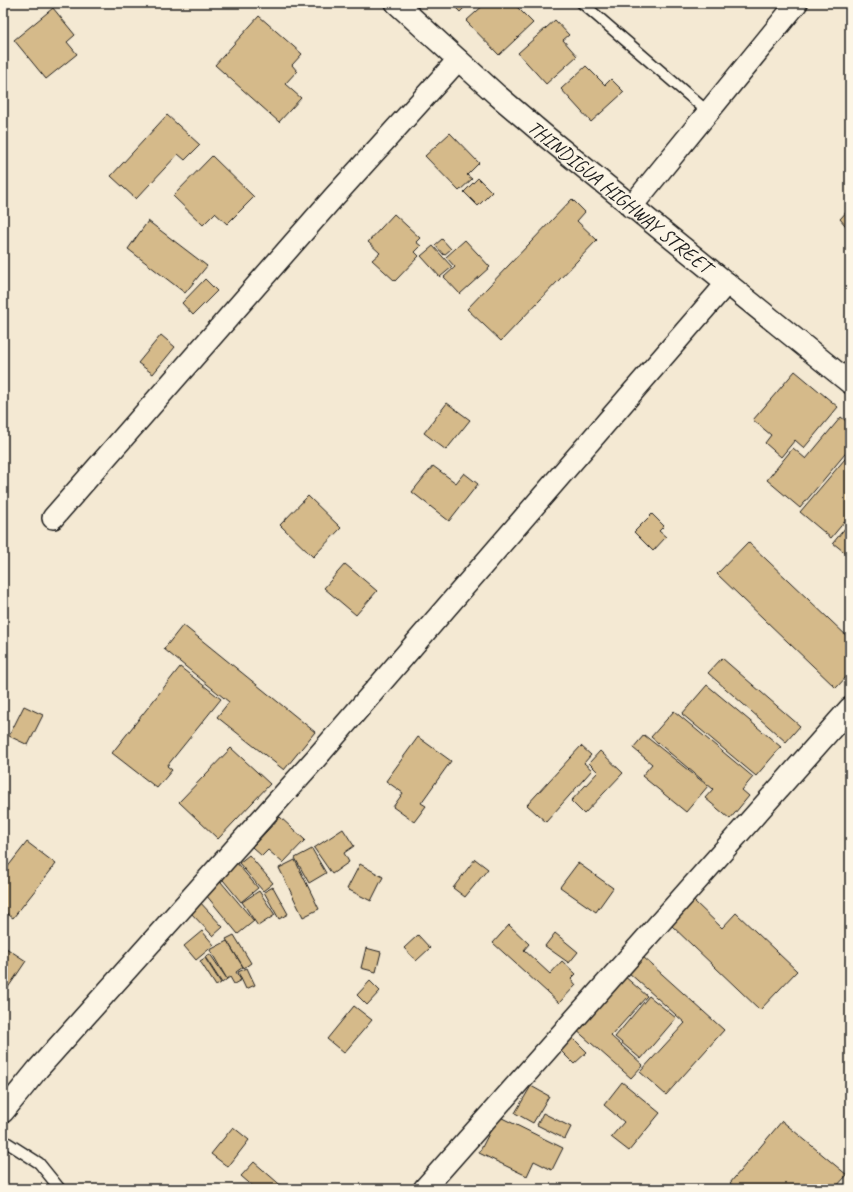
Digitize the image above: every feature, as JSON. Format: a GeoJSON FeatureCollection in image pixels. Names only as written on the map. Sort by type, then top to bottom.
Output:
{"type":"FeatureCollection","features":[{"type":"Feature","properties":{"kind":"street","name":"THINDIGUA HIGHWAY STREET"},"geometry":{"type":"LineString","coordinates":[[396,3],[497,95],[631,207],[850,383]]}},
{"type":"Feature","properties":{"kind":"street"},"geometry":{"type":"LineString","coordinates":[[631,207],[797,3]]}},
{"type":"Feature","properties":{"kind":"street"},"geometry":{"type":"LineString","coordinates":[[53,518],[333,198],[458,60]]}},
{"type":"Feature","properties":{"kind":"street"},"geometry":{"type":"LineString","coordinates":[[3,1112],[63,1040],[317,757],[727,283]]}},
{"type":"Feature","properties":{"kind":"street"},"geometry":{"type":"LineString","coordinates":[[424,1189],[850,708]]}},
{"type":"Feature","properties":{"kind":"lane"},"geometry":{"type":"LineString","coordinates":[[582,3],[708,112]]}},
{"type":"Feature","properties":{"kind":"lane"},"geometry":{"type":"LineString","coordinates":[[3,1140],[39,1163],[60,1189]]}},
{"type":"Feature","properties":{"kind":"building"},"geometry":{"type":"Polygon","coordinates":[[[451,3],[469,3],[460,12],[451,3]]]}},
{"type":"Feature","properties":{"kind":"building"},"geometry":{"type":"Polygon","coordinates":[[[486,3],[515,3],[514,4],[533,23],[499,55],[466,21],[486,3]]]}},
{"type":"Feature","properties":{"kind":"building"},"geometry":{"type":"Polygon","coordinates":[[[53,8],[75,35],[67,42],[77,54],[46,79],[14,40],[53,8]]]}},
{"type":"Feature","properties":{"kind":"building"},"geometry":{"type":"Polygon","coordinates":[[[259,16],[302,54],[292,65],[297,71],[285,84],[301,98],[279,122],[215,65],[259,16]]]}},
{"type":"Feature","properties":{"kind":"building"},"geometry":{"type":"Polygon","coordinates":[[[555,20],[569,35],[563,40],[577,56],[546,84],[518,53],[555,20]]]}},
{"type":"Feature","properties":{"kind":"building"},"geometry":{"type":"Polygon","coordinates":[[[586,66],[605,85],[611,79],[624,92],[591,122],[561,89],[586,66]]]}},
{"type":"Feature","properties":{"kind":"building"},"geometry":{"type":"Polygon","coordinates":[[[167,115],[200,145],[185,160],[178,154],[136,199],[111,176],[167,115]]]}},
{"type":"Feature","properties":{"kind":"building"},"geometry":{"type":"Polygon","coordinates":[[[450,133],[479,163],[467,175],[472,179],[459,191],[425,156],[450,133]]]}},
{"type":"Feature","properties":{"kind":"building"},"geometry":{"type":"Polygon","coordinates":[[[212,156],[254,197],[227,224],[215,213],[203,225],[173,196],[212,156]]]}},
{"type":"Feature","properties":{"kind":"building"},"geometry":{"type":"Polygon","coordinates":[[[478,178],[492,192],[478,206],[464,192],[478,178]]]}},
{"type":"Feature","properties":{"kind":"building"},"geometry":{"type":"Polygon","coordinates":[[[572,199],[585,212],[577,221],[597,240],[501,341],[467,309],[572,199]]]}},
{"type":"Feature","properties":{"kind":"building"},"geometry":{"type":"Polygon","coordinates":[[[850,208],[850,231],[840,219],[850,208]]]}},
{"type":"Feature","properties":{"kind":"building"},"geometry":{"type":"Polygon","coordinates":[[[394,214],[420,238],[416,242],[421,246],[415,252],[419,256],[395,281],[372,260],[380,253],[368,242],[394,214]]]}},
{"type":"Feature","properties":{"kind":"building"},"geometry":{"type":"Polygon","coordinates":[[[148,221],[207,266],[185,293],[128,249],[148,221]]]}},
{"type":"Feature","properties":{"kind":"building"},"geometry":{"type":"Polygon","coordinates":[[[442,239],[451,249],[444,255],[435,245],[442,239]]]}},
{"type":"Feature","properties":{"kind":"building"},"geometry":{"type":"Polygon","coordinates":[[[465,240],[490,267],[460,294],[444,277],[455,267],[446,257],[465,240]]]}},
{"type":"Feature","properties":{"kind":"building"},"geometry":{"type":"Polygon","coordinates":[[[433,246],[452,267],[440,277],[421,256],[433,246]]]}},
{"type":"Feature","properties":{"kind":"building"},"geometry":{"type":"Polygon","coordinates":[[[205,279],[217,291],[193,315],[182,303],[205,279]]]}},
{"type":"Feature","properties":{"kind":"building"},"geometry":{"type":"Polygon","coordinates":[[[161,335],[175,347],[153,374],[138,363],[161,335]]]}},
{"type":"Feature","properties":{"kind":"building"},"geometry":{"type":"Polygon","coordinates":[[[795,371],[838,407],[804,448],[795,440],[781,457],[765,443],[771,435],[753,420],[795,371]]]}},
{"type":"Feature","properties":{"kind":"building"},"geometry":{"type":"Polygon","coordinates":[[[447,403],[470,420],[446,450],[424,433],[447,403]]]}},
{"type":"Feature","properties":{"kind":"building"},"geometry":{"type":"Polygon","coordinates":[[[841,417],[850,424],[850,448],[800,508],[767,480],[793,448],[806,459],[841,417]]]}},
{"type":"Feature","properties":{"kind":"building"},"geometry":{"type":"Polygon","coordinates":[[[850,453],[850,515],[831,538],[800,512],[850,453]]]}},
{"type":"Feature","properties":{"kind":"building"},"geometry":{"type":"Polygon","coordinates":[[[433,466],[456,483],[464,473],[478,484],[449,521],[412,492],[433,466]]]}},
{"type":"Feature","properties":{"kind":"building"},"geometry":{"type":"Polygon","coordinates":[[[308,496],[341,528],[313,557],[280,525],[308,496]]]}},
{"type":"Feature","properties":{"kind":"building"},"geometry":{"type":"Polygon","coordinates":[[[652,514],[664,526],[659,531],[666,537],[653,551],[634,532],[652,514]]]}},
{"type":"Feature","properties":{"kind":"building"},"geometry":{"type":"Polygon","coordinates":[[[850,522],[850,552],[848,555],[833,543],[850,522]]]}},
{"type":"Feature","properties":{"kind":"building"},"geometry":{"type":"Polygon","coordinates":[[[748,542],[850,639],[850,673],[836,688],[717,574],[748,542]]]}},
{"type":"Feature","properties":{"kind":"building"},"geometry":{"type":"Polygon","coordinates":[[[345,564],[377,591],[356,615],[324,588],[345,564]]]}},
{"type":"Feature","properties":{"kind":"building"},"geometry":{"type":"Polygon","coordinates":[[[183,625],[315,732],[284,770],[217,717],[229,702],[164,649],[183,625]]]}},
{"type":"Feature","properties":{"kind":"building"},"geometry":{"type":"Polygon","coordinates":[[[722,658],[800,726],[786,742],[708,673],[722,658]]]}},
{"type":"Feature","properties":{"kind":"building"},"geometry":{"type":"Polygon","coordinates":[[[180,667],[221,699],[167,766],[172,770],[157,788],[112,753],[180,667]]]}},
{"type":"Feature","properties":{"kind":"building"},"geometry":{"type":"Polygon","coordinates":[[[707,685],[781,747],[756,776],[682,714],[707,685]]]}},
{"type":"Feature","properties":{"kind":"building"},"geometry":{"type":"Polygon","coordinates":[[[24,706],[43,715],[28,745],[9,736],[24,706]]]}},
{"type":"Feature","properties":{"kind":"building"},"geometry":{"type":"Polygon","coordinates":[[[674,711],[753,777],[742,790],[749,796],[730,819],[705,798],[713,789],[651,737],[674,711]]]}},
{"type":"Feature","properties":{"kind":"building"},"geometry":{"type":"Polygon","coordinates":[[[644,735],[708,786],[686,812],[642,776],[652,764],[633,748],[644,735]]]}},
{"type":"Feature","properties":{"kind":"building"},"geometry":{"type":"Polygon","coordinates":[[[418,737],[451,761],[421,803],[426,806],[414,822],[393,807],[403,793],[386,781],[418,737]]]}},
{"type":"Feature","properties":{"kind":"building"},"geometry":{"type":"Polygon","coordinates":[[[581,746],[591,755],[584,763],[592,770],[546,822],[527,805],[581,746]]]}},
{"type":"Feature","properties":{"kind":"building"},"geometry":{"type":"Polygon","coordinates":[[[231,748],[270,784],[218,839],[179,802],[231,748]]]}},
{"type":"Feature","properties":{"kind":"building"},"geometry":{"type":"Polygon","coordinates":[[[600,751],[623,773],[584,814],[571,801],[598,772],[589,763],[600,751]]]}},
{"type":"Feature","properties":{"kind":"building"},"geometry":{"type":"Polygon","coordinates":[[[280,817],[305,840],[283,863],[268,850],[262,856],[252,847],[280,817]]]}},
{"type":"Feature","properties":{"kind":"building"},"geometry":{"type":"Polygon","coordinates":[[[343,829],[354,846],[344,853],[349,862],[332,874],[314,848],[343,829]]]}},
{"type":"Feature","properties":{"kind":"building"},"geometry":{"type":"Polygon","coordinates":[[[27,842],[56,864],[13,918],[3,911],[3,873],[27,842]]]}},
{"type":"Feature","properties":{"kind":"building"},"geometry":{"type":"Polygon","coordinates":[[[312,849],[326,873],[309,883],[295,858],[312,849]]]}},
{"type":"Feature","properties":{"kind":"building"},"geometry":{"type":"Polygon","coordinates":[[[249,855],[273,883],[263,891],[239,863],[249,855]]]}},
{"type":"Feature","properties":{"kind":"building"},"geometry":{"type":"Polygon","coordinates":[[[475,859],[488,869],[465,897],[453,888],[475,859]]]}},
{"type":"Feature","properties":{"kind":"building"},"geometry":{"type":"Polygon","coordinates":[[[295,860],[319,909],[303,917],[279,868],[295,860]]]}},
{"type":"Feature","properties":{"kind":"building"},"geometry":{"type":"Polygon","coordinates":[[[235,861],[258,888],[241,902],[219,875],[235,861]]]}},
{"type":"Feature","properties":{"kind":"building"},"geometry":{"type":"Polygon","coordinates":[[[578,863],[613,888],[596,912],[560,887],[578,863]]]}},
{"type":"Feature","properties":{"kind":"building"},"geometry":{"type":"Polygon","coordinates":[[[360,864],[383,877],[371,901],[347,889],[360,864]]]}},
{"type":"Feature","properties":{"kind":"building"},"geometry":{"type":"Polygon","coordinates":[[[221,882],[254,921],[238,934],[206,895],[221,882]]]}},
{"type":"Feature","properties":{"kind":"building"},"geometry":{"type":"Polygon","coordinates":[[[273,887],[288,914],[279,919],[264,892],[273,887]]]}},
{"type":"Feature","properties":{"kind":"building"},"geometry":{"type":"Polygon","coordinates":[[[259,891],[275,915],[258,926],[242,902],[259,891]]]}},
{"type":"Feature","properties":{"kind":"building"},"geometry":{"type":"Polygon","coordinates":[[[198,900],[223,927],[213,936],[188,910],[198,900]]]}},
{"type":"Feature","properties":{"kind":"building"},"geometry":{"type":"Polygon","coordinates":[[[694,901],[722,928],[736,913],[797,971],[760,1010],[671,925],[694,901]]]}},
{"type":"Feature","properties":{"kind":"building"},"geometry":{"type":"Polygon","coordinates":[[[509,925],[529,944],[524,950],[550,974],[562,961],[576,974],[571,979],[576,985],[559,1003],[493,943],[509,925]]]}},
{"type":"Feature","properties":{"kind":"building"},"geometry":{"type":"Polygon","coordinates":[[[202,931],[214,945],[196,960],[184,946],[202,931]]]}},
{"type":"Feature","properties":{"kind":"building"},"geometry":{"type":"Polygon","coordinates":[[[555,933],[578,952],[569,963],[545,946],[555,933]]]}},
{"type":"Feature","properties":{"kind":"building"},"geometry":{"type":"Polygon","coordinates":[[[234,935],[251,963],[244,968],[226,939],[234,935]]]}},
{"type":"Feature","properties":{"kind":"building"},"geometry":{"type":"Polygon","coordinates":[[[418,935],[430,948],[416,961],[404,948],[418,935]]]}},
{"type":"Feature","properties":{"kind":"building"},"geometry":{"type":"Polygon","coordinates":[[[227,941],[243,967],[236,972],[241,980],[234,984],[230,977],[227,979],[210,950],[227,941]]]}},
{"type":"Feature","properties":{"kind":"building"},"geometry":{"type":"Polygon","coordinates":[[[3,946],[26,961],[3,995],[3,946]]]}},
{"type":"Feature","properties":{"kind":"building"},"geometry":{"type":"Polygon","coordinates":[[[366,948],[381,952],[376,972],[361,968],[366,948]]]}},
{"type":"Feature","properties":{"kind":"building"},"geometry":{"type":"Polygon","coordinates":[[[210,954],[227,979],[222,983],[205,957],[210,954]]]}},
{"type":"Feature","properties":{"kind":"building"},"geometry":{"type":"Polygon","coordinates":[[[642,956],[724,1030],[666,1095],[640,1072],[685,1023],[628,972],[642,956]]]}},
{"type":"Feature","properties":{"kind":"building"},"geometry":{"type":"Polygon","coordinates":[[[205,958],[221,983],[216,986],[200,961],[205,958]]]}},
{"type":"Feature","properties":{"kind":"building"},"geometry":{"type":"Polygon","coordinates":[[[247,968],[255,985],[246,989],[238,972],[247,968]]]}},
{"type":"Feature","properties":{"kind":"building"},"geometry":{"type":"Polygon","coordinates":[[[623,975],[647,996],[611,1036],[643,1065],[631,1078],[575,1029],[623,975]]]}},
{"type":"Feature","properties":{"kind":"building"},"geometry":{"type":"Polygon","coordinates":[[[370,981],[380,991],[367,1005],[357,995],[370,981]]]}},
{"type":"Feature","properties":{"kind":"building"},"geometry":{"type":"Polygon","coordinates":[[[649,996],[676,1018],[641,1059],[615,1037],[649,996]]]}},
{"type":"Feature","properties":{"kind":"building"},"geometry":{"type":"Polygon","coordinates":[[[354,1006],[372,1020],[344,1053],[327,1039],[354,1006]]]}},
{"type":"Feature","properties":{"kind":"building"},"geometry":{"type":"Polygon","coordinates":[[[573,1038],[587,1052],[574,1064],[560,1050],[573,1038]]]}},
{"type":"Feature","properties":{"kind":"building"},"geometry":{"type":"Polygon","coordinates":[[[622,1082],[660,1113],[629,1151],[611,1137],[624,1122],[604,1105],[622,1082]]]}},
{"type":"Feature","properties":{"kind":"building"},"geometry":{"type":"Polygon","coordinates":[[[531,1086],[549,1096],[533,1123],[515,1113],[531,1086]]]}},
{"type":"Feature","properties":{"kind":"building"},"geometry":{"type":"Polygon","coordinates":[[[543,1113],[571,1127],[565,1139],[537,1125],[543,1113]]]}},
{"type":"Feature","properties":{"kind":"building"},"geometry":{"type":"Polygon","coordinates":[[[498,1116],[563,1148],[552,1170],[534,1161],[527,1176],[479,1153],[498,1116]]]}},
{"type":"Feature","properties":{"kind":"building"},"geometry":{"type":"Polygon","coordinates":[[[782,1121],[847,1175],[834,1189],[737,1189],[730,1183],[782,1121]]]}},
{"type":"Feature","properties":{"kind":"building"},"geometry":{"type":"Polygon","coordinates":[[[233,1127],[249,1140],[228,1167],[211,1154],[233,1127]]]}},
{"type":"Feature","properties":{"kind":"building"},"geometry":{"type":"Polygon","coordinates":[[[254,1162],[285,1189],[256,1189],[241,1176],[254,1162]]]}}]}
